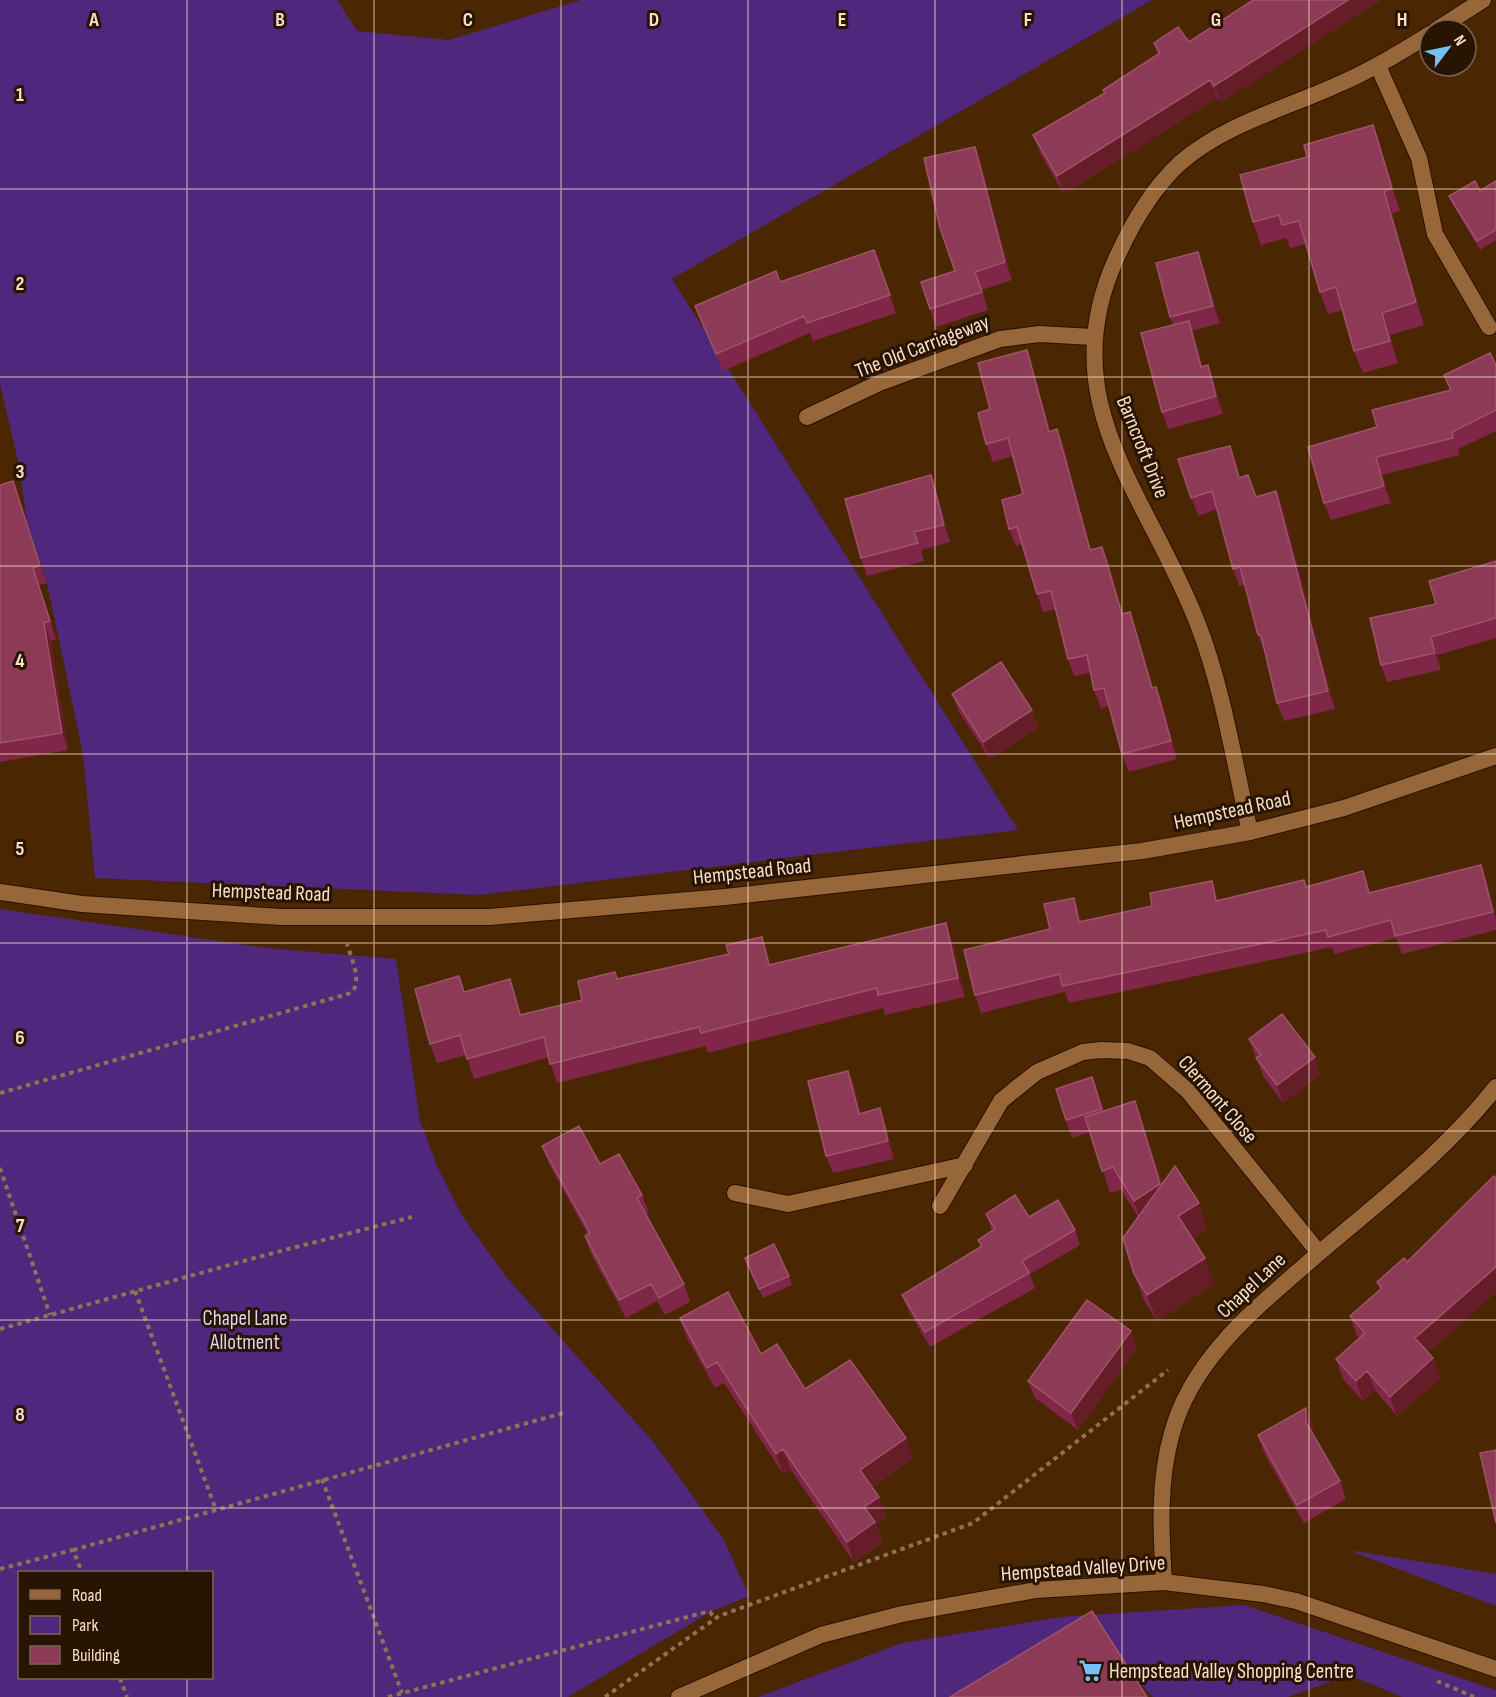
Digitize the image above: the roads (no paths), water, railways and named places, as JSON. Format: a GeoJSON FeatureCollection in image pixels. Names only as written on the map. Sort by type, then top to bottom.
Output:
{"type":"FeatureCollection","features":[{"type":"Feature","properties":{"kind":"street"},"geometry":{"type":"LineString","coordinates":[[1455,18],[1483,0]]}},
{"type":"Feature","properties":{"kind":"street","name":"Barncroft Drive"},"geometry":{"type":"LineString","coordinates":[[1250,832],[1215,682],[1198,625],[1181,584],[1122,467],[1107,431],[1097,396],[1093,337],[1105,284],[1135,220],[1156,189],[1180,163],[1210,140],[1378,66],[1418,41]]}},
{"type":"Feature","properties":{"kind":"street"},"geometry":{"type":"LineString","coordinates":[[1378,66],[1419,158],[1435,234],[1489,327]]}},
{"type":"Feature","properties":{"kind":"street","name":"The Old Carriageway"},"geometry":{"type":"LineString","coordinates":[[807,417],[879,383],[941,358],[1000,339],[1039,334],[1093,337]]}},
{"type":"Feature","properties":{"kind":"street","name":"Hempstead Road"},"geometry":{"type":"LineString","coordinates":[[0,892],[94,905],[281,918],[489,917],[725,897],[1142,851],[1250,832],[1344,808],[1496,756]]}},
{"type":"Feature","properties":{"kind":"street","name":"Clermont Close"},"geometry":{"type":"LineString","coordinates":[[940,1206],[1001,1101],[1037,1072],[1083,1052],[1128,1051],[1150,1058],[1188,1091],[1319,1253]]}},
{"type":"Feature","properties":{"kind":"street","name":"Chapel Lane"},"geometry":{"type":"LineString","coordinates":[[1164,1582],[1161,1534],[1167,1455],[1182,1406],[1210,1359],[1243,1319],[1442,1146],[1496,1087]]}},
{"type":"Feature","properties":{"kind":"street"},"geometry":{"type":"LineString","coordinates":[[735,1193],[788,1204],[965,1165]]}},
{"type":"Feature","properties":{"kind":"street","name":"Hempstead Valley Drive"},"geometry":{"type":"LineString","coordinates":[[679,1697],[821,1635],[902,1614],[1036,1590],[1164,1582],[1263,1594],[1296,1601],[1496,1669]]}},
{"type":"Feature","properties":{"kind":"place","name":"Hempstead Valley Shopping Centre"},"geometry":{"type":"Point","coordinates":[1091,1671]}},
{"type":"Feature","properties":{"kind":"park label","name":"Chapel Lane Allotment"},"geometry":{"type":"Point","coordinates":[245,1330]}}]}
